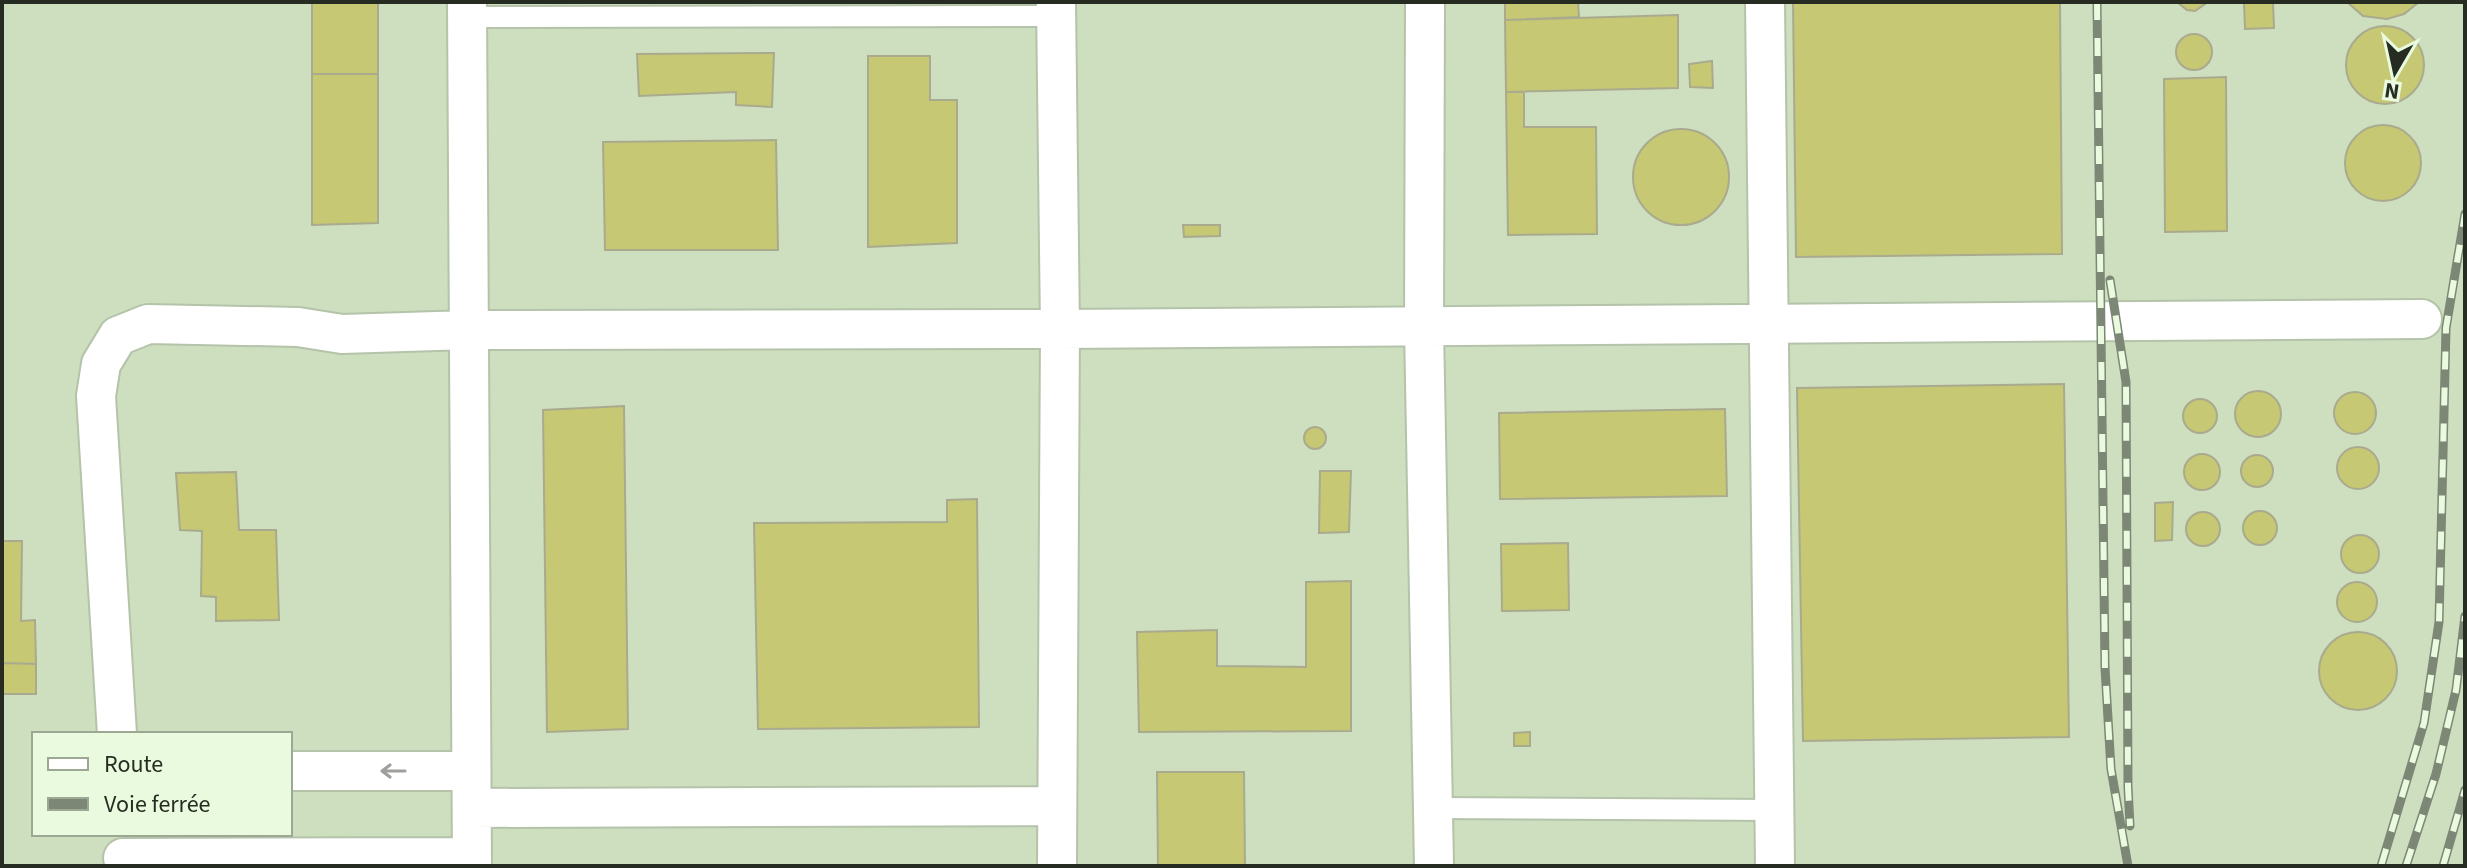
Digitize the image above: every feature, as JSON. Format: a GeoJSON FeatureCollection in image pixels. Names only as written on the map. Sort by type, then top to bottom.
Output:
{"type":"FeatureCollection","features":[{"type":"Feature","properties":{"kind":"street"},"geometry":{"type":"LineString","coordinates":[[1425,2],[1424,327],[1434,866]]}},
{"type":"Feature","properties":{"kind":"street"},"geometry":{"type":"LineString","coordinates":[[1765,2],[1775,866]]}},
{"type":"Feature","properties":{"kind":"street"},"geometry":{"type":"LineString","coordinates":[[122,853],[472,861],[467,9]]}},
{"type":"Feature","properties":{"kind":"street"},"geometry":{"type":"LineString","coordinates":[[1056,9],[1060,329],[1057,866]]}},
{"type":"Feature","properties":{"kind":"street"},"geometry":{"type":"LineString","coordinates":[[117,732],[96,396],[101,364],[118,336],[148,324],[298,327],[342,334],[468,330],[2422,319]]}},
{"type":"Feature","properties":{"kind":"street"},"geometry":{"type":"LineString","coordinates":[[292,771],[472,790],[1056,806]]}},
{"type":"Feature","properties":{"kind":"lane"},"geometry":{"type":"LineString","coordinates":[[467,9],[1056,9]]}},
{"type":"Feature","properties":{"kind":"lane"},"geometry":{"type":"LineString","coordinates":[[1433,808],[1774,810]]}},
{"type":"Feature","properties":{"kind":"shaded area"},"geometry":{"type":"Polygon","coordinates":[[[2,2],[2465,2],[2465,866],[2,866],[2,2]]]}},
{"type":"Feature","properties":{"kind":"building"},"geometry":{"type":"Polygon","coordinates":[[[312,2],[378,2],[378,74],[312,74],[312,2]]]}},
{"type":"Feature","properties":{"kind":"building"},"geometry":{"type":"Polygon","coordinates":[[[1505,2],[1578,2],[1579,17],[1505,20],[1505,2]]]}},
{"type":"Feature","properties":{"kind":"building"},"geometry":{"type":"Polygon","coordinates":[[[1793,2],[2060,2],[2062,254],[1796,257],[1793,2]]]}},
{"type":"Feature","properties":{"kind":"building"},"geometry":{"type":"Polygon","coordinates":[[[2177,2],[2208,2],[2195,11],[2187,10],[2177,2]]]}},
{"type":"Feature","properties":{"kind":"building"},"geometry":{"type":"Polygon","coordinates":[[[2244,2],[2273,2],[2274,28],[2245,29],[2244,2]]]}},
{"type":"Feature","properties":{"kind":"building"},"geometry":{"type":"Polygon","coordinates":[[[2347,2],[2419,2],[2404,14],[2387,19],[2363,16],[2347,2]]]}},
{"type":"Feature","properties":{"kind":"building"},"geometry":{"type":"Polygon","coordinates":[[[1678,15],[1678,88],[1506,92],[1505,20],[1678,15]]]}},
{"type":"Feature","properties":{"kind":"building"},"geometry":{"type":"Polygon","coordinates":[[[2377,26],[2393,26],[2407,32],[2418,43],[2424,65],[2418,87],[2407,98],[2393,104],[2377,104],[2363,98],[2352,87],[2346,73],[2346,57],[2352,43],[2363,32],[2377,26]]]}},
{"type":"Feature","properties":{"kind":"building"},"geometry":{"type":"Polygon","coordinates":[[[2194,34],[2207,39],[2212,52],[2207,65],[2194,70],[2181,65],[2176,52],[2181,39],[2194,34]]]}},
{"type":"Feature","properties":{"kind":"building"},"geometry":{"type":"Polygon","coordinates":[[[774,53],[772,107],[736,105],[736,92],[639,96],[637,54],[774,53]]]}},
{"type":"Feature","properties":{"kind":"building"},"geometry":{"type":"Polygon","coordinates":[[[868,56],[930,56],[930,100],[957,100],[957,243],[868,247],[868,56]]]}},
{"type":"Feature","properties":{"kind":"building"},"geometry":{"type":"Polygon","coordinates":[[[1712,61],[1713,88],[1690,87],[1689,64],[1712,61]]]}},
{"type":"Feature","properties":{"kind":"building"},"geometry":{"type":"Polygon","coordinates":[[[312,74],[378,74],[378,223],[312,225],[312,74]]]}},
{"type":"Feature","properties":{"kind":"building"},"geometry":{"type":"Polygon","coordinates":[[[2226,77],[2227,231],[2165,232],[2164,79],[2226,77]]]}},
{"type":"Feature","properties":{"kind":"building"},"geometry":{"type":"Polygon","coordinates":[[[1506,92],[1524,92],[1524,127],[1596,127],[1597,234],[1508,235],[1506,92]]]}},
{"type":"Feature","properties":{"kind":"building"},"geometry":{"type":"Polygon","coordinates":[[[2383,125],[2398,128],[2410,136],[2418,148],[2421,163],[2418,178],[2410,190],[2398,198],[2383,201],[2368,198],[2356,190],[2348,178],[2345,163],[2348,148],[2356,136],[2368,128],[2383,125]]]}},
{"type":"Feature","properties":{"kind":"building"},"geometry":{"type":"Polygon","coordinates":[[[1681,129],[1699,133],[1715,143],[1725,159],[1729,177],[1725,195],[1715,211],[1699,221],[1681,225],[1663,221],[1647,211],[1637,195],[1633,177],[1637,159],[1647,143],[1663,133],[1681,129]]]}},
{"type":"Feature","properties":{"kind":"building"},"geometry":{"type":"Polygon","coordinates":[[[776,140],[778,250],[605,250],[603,142],[776,140]]]}},
{"type":"Feature","properties":{"kind":"building"},"geometry":{"type":"Polygon","coordinates":[[[1183,225],[1220,225],[1220,236],[1184,237],[1183,225]]]}},
{"type":"Feature","properties":{"kind":"building"},"geometry":{"type":"Polygon","coordinates":[[[2064,384],[2069,737],[1803,741],[1797,388],[2064,384]]]}},
{"type":"Feature","properties":{"kind":"building"},"geometry":{"type":"Polygon","coordinates":[[[2258,391],[2274,398],[2281,414],[2274,430],[2258,437],[2242,430],[2235,414],[2242,398],[2258,391]]]}},
{"type":"Feature","properties":{"kind":"building"},"geometry":{"type":"Polygon","coordinates":[[[2355,392],[2370,398],[2376,413],[2370,428],[2355,434],[2340,428],[2334,413],[2340,398],[2355,392]]]}},
{"type":"Feature","properties":{"kind":"building"},"geometry":{"type":"Polygon","coordinates":[[[2200,399],[2212,404],[2217,416],[2212,428],[2200,433],[2188,428],[2183,416],[2188,404],[2200,399]]]}},
{"type":"Feature","properties":{"kind":"building"},"geometry":{"type":"Polygon","coordinates":[[[624,406],[628,729],[547,732],[543,410],[624,406]]]}},
{"type":"Feature","properties":{"kind":"building"},"geometry":{"type":"Polygon","coordinates":[[[1725,409],[1727,496],[1500,499],[1499,413],[1725,409]]]}},
{"type":"Feature","properties":{"kind":"building"},"geometry":{"type":"Polygon","coordinates":[[[1315,427],[1323,430],[1326,438],[1323,446],[1315,449],[1307,446],[1304,438],[1307,430],[1315,427]]]}},
{"type":"Feature","properties":{"kind":"building"},"geometry":{"type":"Polygon","coordinates":[[[2358,447],[2373,453],[2379,468],[2373,483],[2358,489],[2343,483],[2337,468],[2343,453],[2358,447]]]}},
{"type":"Feature","properties":{"kind":"building"},"geometry":{"type":"Polygon","coordinates":[[[2202,454],[2215,459],[2220,472],[2215,485],[2202,490],[2189,485],[2184,472],[2189,459],[2202,454]]]}},
{"type":"Feature","properties":{"kind":"building"},"geometry":{"type":"Polygon","coordinates":[[[2257,455],[2269,459],[2273,471],[2269,483],[2257,487],[2245,483],[2241,471],[2245,459],[2257,455]]]}},
{"type":"Feature","properties":{"kind":"building"},"geometry":{"type":"Polygon","coordinates":[[[1320,471],[1351,471],[1349,532],[1319,533],[1320,471]]]}},
{"type":"Feature","properties":{"kind":"building"},"geometry":{"type":"Polygon","coordinates":[[[236,472],[239,530],[276,530],[279,620],[216,621],[216,597],[201,596],[202,531],[180,530],[176,473],[236,472]]]}},
{"type":"Feature","properties":{"kind":"building"},"geometry":{"type":"Polygon","coordinates":[[[977,499],[979,727],[758,729],[754,523],[947,522],[947,500],[977,499]]]}},
{"type":"Feature","properties":{"kind":"building"},"geometry":{"type":"Polygon","coordinates":[[[2173,502],[2172,540],[2155,541],[2155,503],[2173,502]]]}},
{"type":"Feature","properties":{"kind":"building"},"geometry":{"type":"Polygon","coordinates":[[[2260,511],[2272,516],[2277,528],[2272,540],[2260,545],[2248,540],[2243,528],[2248,516],[2260,511]]]}},
{"type":"Feature","properties":{"kind":"building"},"geometry":{"type":"Polygon","coordinates":[[[2203,512],[2215,517],[2220,529],[2215,541],[2203,546],[2191,541],[2186,529],[2191,517],[2203,512]]]}},
{"type":"Feature","properties":{"kind":"building"},"geometry":{"type":"Polygon","coordinates":[[[2360,535],[2374,540],[2379,554],[2374,568],[2360,573],[2346,568],[2341,554],[2346,540],[2360,535]]]}},
{"type":"Feature","properties":{"kind":"building"},"geometry":{"type":"Polygon","coordinates":[[[2,541],[22,541],[21,621],[35,620],[36,664],[2,663],[2,541]]]}},
{"type":"Feature","properties":{"kind":"building"},"geometry":{"type":"Polygon","coordinates":[[[1568,543],[1569,610],[1502,611],[1501,544],[1568,543]]]}},
{"type":"Feature","properties":{"kind":"building"},"geometry":{"type":"Polygon","coordinates":[[[1351,581],[1351,731],[1139,732],[1137,632],[1217,630],[1217,666],[1306,667],[1306,582],[1351,581]]]}},
{"type":"Feature","properties":{"kind":"building"},"geometry":{"type":"Polygon","coordinates":[[[2357,582],[2371,588],[2377,602],[2371,616],[2357,622],[2343,616],[2337,602],[2343,588],[2357,582]]]}},
{"type":"Feature","properties":{"kind":"building"},"geometry":{"type":"Polygon","coordinates":[[[2350,632],[2366,632],[2380,638],[2391,649],[2397,671],[2391,693],[2380,704],[2366,710],[2350,710],[2336,704],[2325,693],[2319,679],[2319,663],[2325,649],[2336,638],[2350,632]]]}},
{"type":"Feature","properties":{"kind":"building"},"geometry":{"type":"Polygon","coordinates":[[[2,663],[36,664],[36,694],[2,694],[2,663]]]}},
{"type":"Feature","properties":{"kind":"building"},"geometry":{"type":"Polygon","coordinates":[[[1530,732],[1530,746],[1514,746],[1514,733],[1530,732]]]}},
{"type":"Feature","properties":{"kind":"building"},"geometry":{"type":"Polygon","coordinates":[[[1157,772],[1244,772],[1245,866],[1158,866],[1157,772]]]}},
{"type":"Feature","properties":{"kind":"railway"},"geometry":{"type":"LineString","coordinates":[[2097,2],[2105,668],[2111,769],[2128,866]]}},
{"type":"Feature","properties":{"kind":"railway"},"geometry":{"type":"LineString","coordinates":[[2381,866],[2424,723],[2439,622],[2446,328],[2465,214]]}},
{"type":"Feature","properties":{"kind":"railway"},"geometry":{"type":"LineString","coordinates":[[2110,280],[2126,382],[2130,826]]}},
{"type":"Feature","properties":{"kind":"railway"},"geometry":{"type":"LineString","coordinates":[[2406,866],[2436,774],[2456,690],[2465,616]]}},
{"type":"Feature","properties":{"kind":"railway"},"geometry":{"type":"LineString","coordinates":[[2443,866],[2465,790]]}}]}
